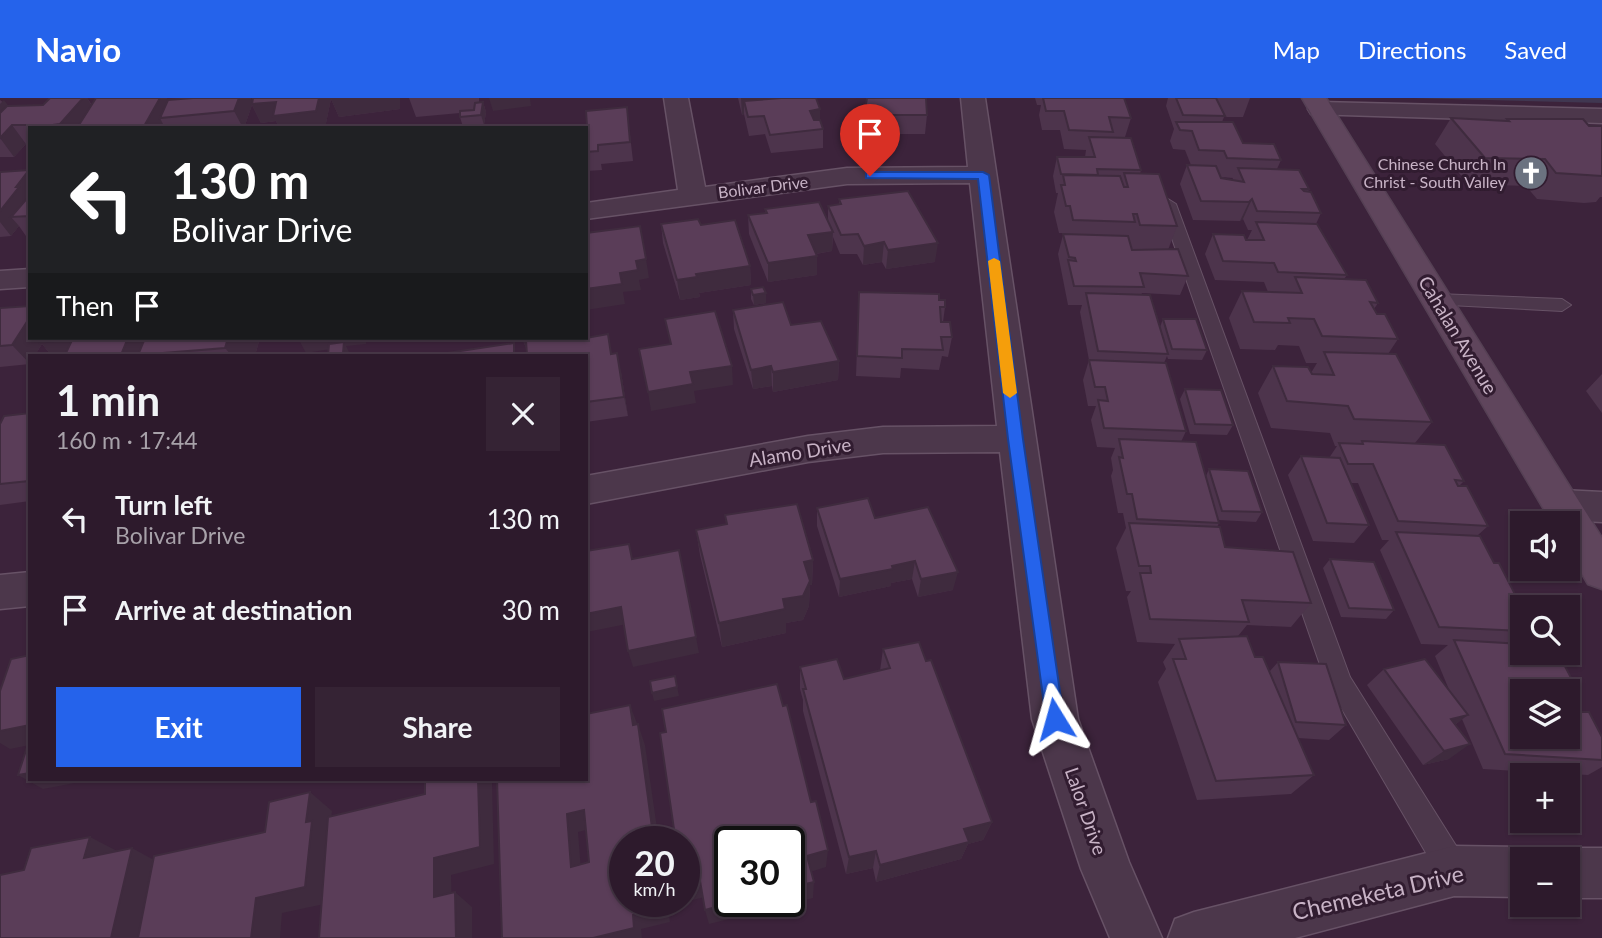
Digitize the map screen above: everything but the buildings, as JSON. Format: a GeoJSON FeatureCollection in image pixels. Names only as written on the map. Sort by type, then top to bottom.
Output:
{"type":"FeatureCollection","features":[{"type":"Feature","properties":{"kind":"street"},"geometry":{"type":"LineString","coordinates":[[676,98],[693,196]]}},
{"type":"Feature","properties":{"kind":"street","name":"Lalor Drive"},"geometry":{"type":"LineString","coordinates":[[973,98],[1055,719],[1106,869],[1136,938]]}},
{"type":"Feature","properties":{"kind":"street"},"geometry":{"type":"LineString","coordinates":[[1317,103],[1602,116]]}},
{"type":"Feature","properties":{"kind":"street","name":"Cahalan Avenue"},"geometry":{"type":"LineString","coordinates":[[1317,103],[1602,572]]}},
{"type":"Feature","properties":{"kind":"street","name":"Bolivar Drive"},"geometry":{"type":"LineString","coordinates":[[588,211],[847,176],[983,175]]}},
{"type":"Feature","properties":{"kind":"street"},"geometry":{"type":"LineString","coordinates":[[0,280],[28,278]]}},
{"type":"Feature","properties":{"kind":"street","name":"Alamo Drive"},"geometry":{"type":"LineString","coordinates":[[588,490],[808,449],[883,440],[1016,439]]}},
{"type":"Feature","properties":{"kind":"street"},"geometry":{"type":"LineString","coordinates":[[1562,505],[1602,507]]}},
{"type":"Feature","properties":{"kind":"street"},"geometry":{"type":"LineString","coordinates":[[0,592],[28,589]]}},
{"type":"Feature","properties":{"kind":"street","name":"Chemeketa Drive"},"geometry":{"type":"LineString","coordinates":[[1194,938],[1454,871],[1510,872]]}},
{"type":"Feature","properties":{"kind":"street"},"geometry":{"type":"LineString","coordinates":[[1580,873],[1602,873]]}},
{"type":"Feature","properties":{"kind":"lane"},"geometry":{"type":"LineString","coordinates":[[1168,204],[1339,682],[1454,871]]}},
{"type":"Feature","properties":{"kind":"lane"},"geometry":{"type":"LineString","coordinates":[[1437,300],[1562,305]]}},
{"type":"Feature","properties":{"kind":"shaded area"},"geometry":{"type":"Polygon","coordinates":[[[1412,98],[1602,98],[1602,103],[1412,98]]]}},
{"type":"Feature","properties":{"kind":"slow traffic"},"geometry":{"type":"LineString","coordinates":[[994,261],[1010,393]]}},
{"type":"Feature","properties":{"kind":"place","name":"Chinese Church In Christ - South Valley"},"geometry":{"type":"Point","coordinates":[1531,173]}},
{"type":"Feature","properties":{"kind":"route"},"geometry":{"type":"LineString","coordinates":[[870,176],[983,175],[1055,719]]}}]}
